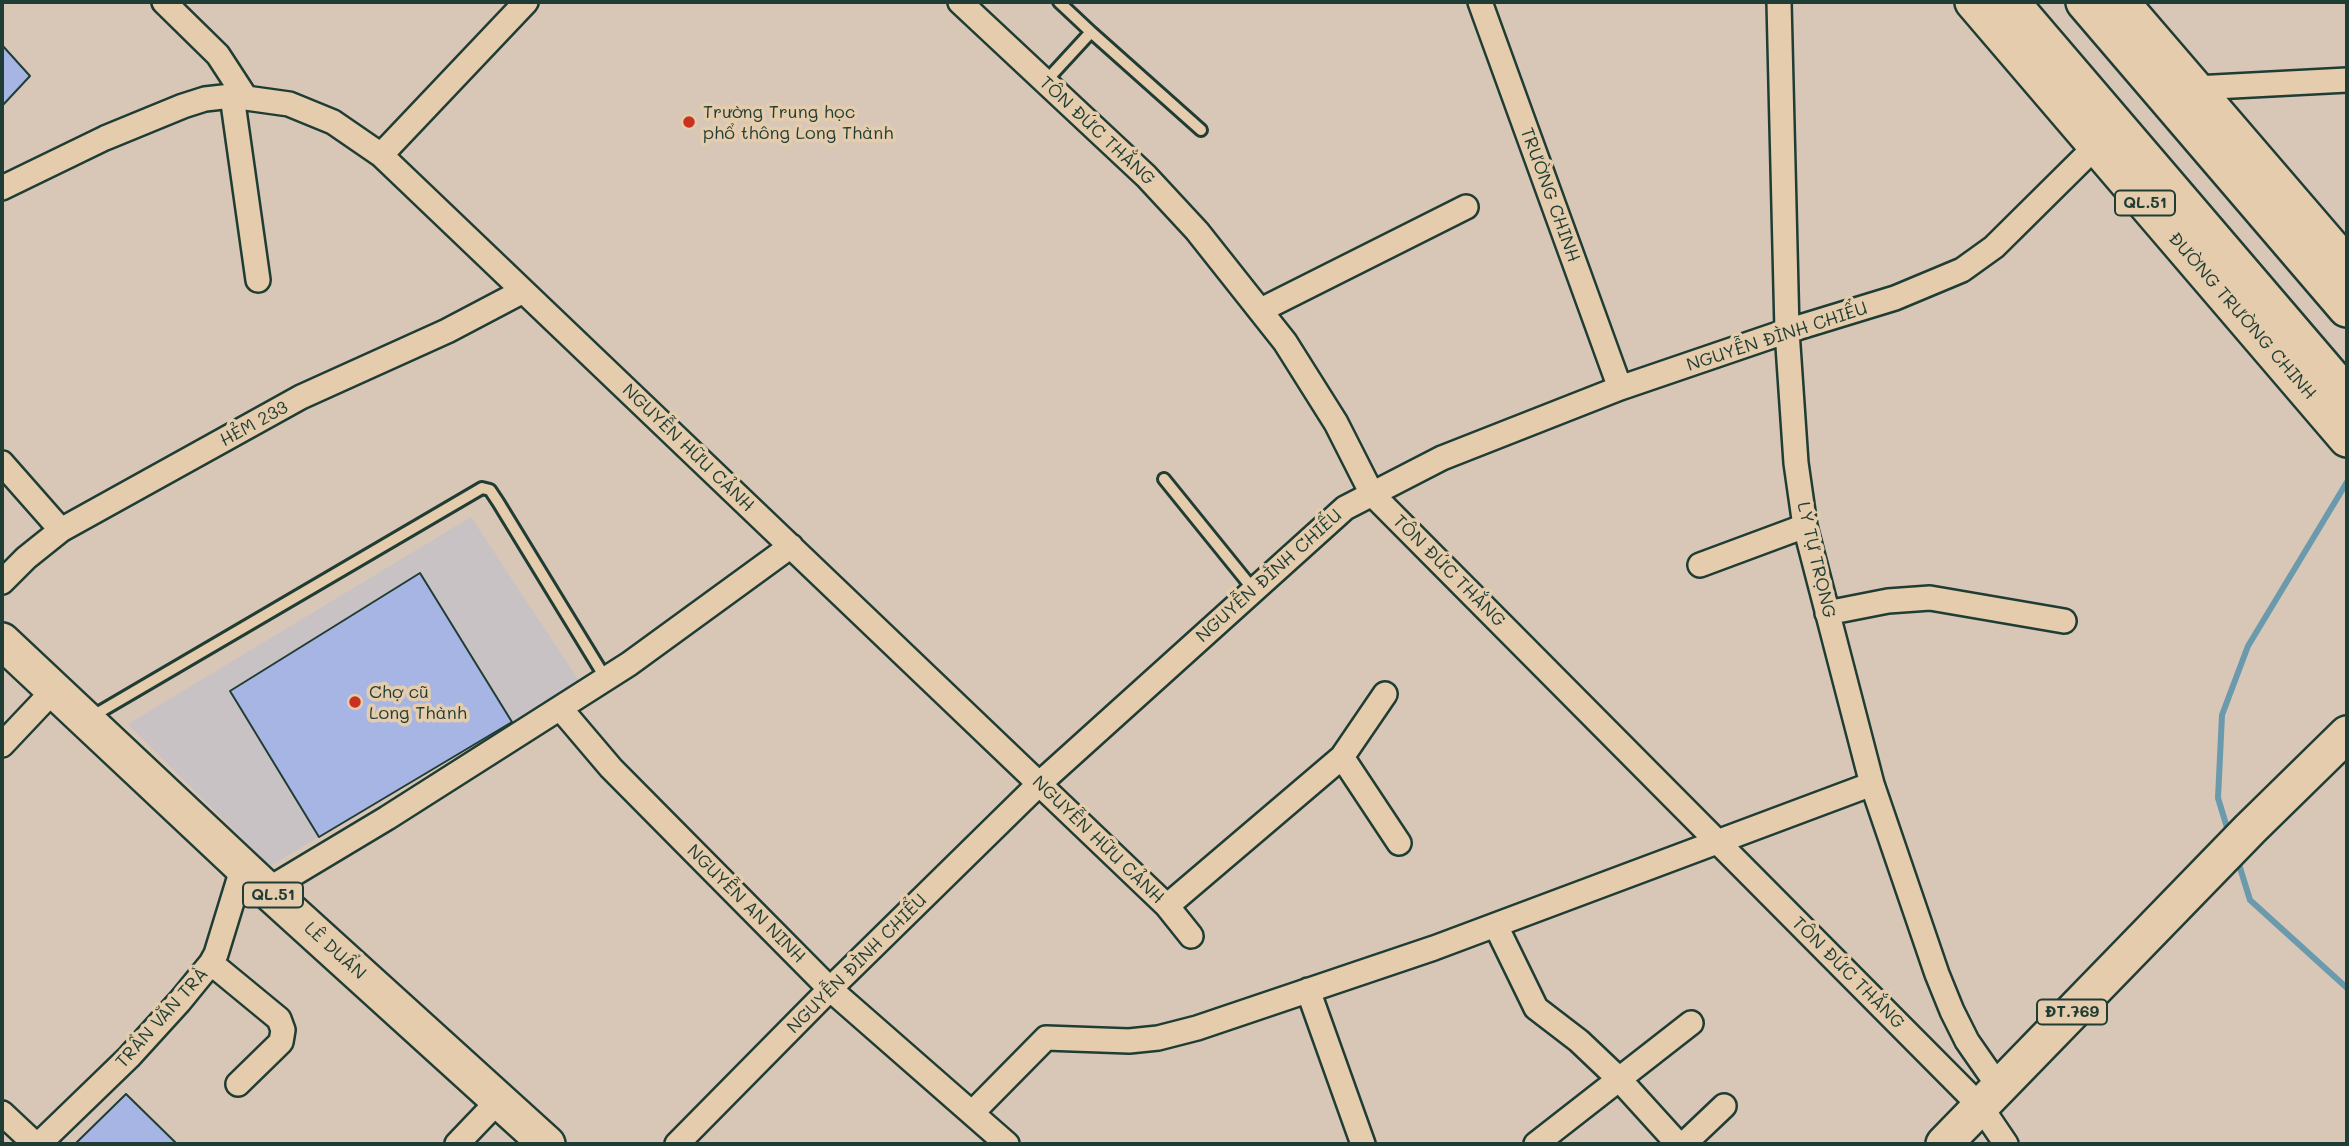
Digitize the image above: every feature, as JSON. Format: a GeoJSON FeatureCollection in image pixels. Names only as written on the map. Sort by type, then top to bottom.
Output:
{"type":"FeatureCollection","features":[{"type":"Feature","properties":{"kind":"highway","name":"ĐƯỜNG TRƯỜNG CHINH"},"geometry":{"type":"LineString","coordinates":[[2010,2],[2106,136],[2335,396]]}},
{"type":"Feature","properties":{"kind":"highway"},"geometry":{"type":"LineString","coordinates":[[2085,2],[2185,98],[2347,308]]}},
{"type":"Feature","properties":{"kind":"main road","name":"ĐƯỜNG TRƯỜNG CHINH"},"geometry":{"type":"LineString","coordinates":[[1973,2],[2106,136]]}},
{"type":"Feature","properties":{"kind":"main road"},"geometry":{"type":"LineString","coordinates":[[2122,2],[2185,98],[2347,265]]}},
{"type":"Feature","properties":{"kind":"main road","name":"ĐƯỜNG TRƯỜNG CHINH"},"geometry":{"type":"LineString","coordinates":[[2335,396],[2347,439]]}},
{"type":"Feature","properties":{"kind":"main road","name":"LÊ DUẨN"},"geometry":{"type":"LineString","coordinates":[[2,641],[267,890],[547,1144]]}},
{"type":"Feature","properties":{"kind":"main road","name":"ĐT.769"},"geometry":{"type":"LineString","coordinates":[[1944,1144],[2250,829],[2344,745]]}},
{"type":"Feature","properties":{"kind":"street"},"geometry":{"type":"LineString","coordinates":[[164,2],[218,55],[239,97],[258,280]]}},
{"type":"Feature","properties":{"kind":"street"},"geometry":{"type":"LineString","coordinates":[[381,155],[526,2]]}},
{"type":"Feature","properties":{"kind":"street","name":"TÔN ĐỨC THẮNG"},"geometry":{"type":"LineString","coordinates":[[960,2],[1146,176],[1197,231],[1285,342],[1336,423],[1372,494],[1718,841],[1990,1097]]}},
{"type":"Feature","properties":{"kind":"street","name":"TRƯỜNG CHINH"},"geometry":{"type":"LineString","coordinates":[[1480,2],[1620,388]]}},
{"type":"Feature","properties":{"kind":"street","name":"LÝ TỰ TRỌNG"},"geometry":{"type":"LineString","coordinates":[[1779,2],[1787,331],[1796,464],[1805,526],[1872,784],[1952,1011],[1990,1097],[2006,1144]]}},
{"type":"Feature","properties":{"kind":"street"},"geometry":{"type":"LineString","coordinates":[[2185,98],[2347,80]]}},
{"type":"Feature","properties":{"kind":"street","name":"NGUYỄN HỮU CẢNH"},"geometry":{"type":"LineString","coordinates":[[2,188],[93,144],[205,99],[239,97],[289,104],[333,122],[381,155],[1167,906],[1191,936]]}},
{"type":"Feature","properties":{"kind":"street","name":"NGUYỄN ĐÌNH CHIỂU"},"geometry":{"type":"LineString","coordinates":[[677,1144],[1039,784],[1345,508],[1442,458],[1620,388],[1787,331],[1895,298],[1962,270],[1994,247],[2106,136]]}},
{"type":"Feature","properties":{"kind":"street"},"geometry":{"type":"LineString","coordinates":[[1261,310],[1466,207]]}},
{"type":"Feature","properties":{"kind":"street","name":"HẺM 233"},"geometry":{"type":"LineString","coordinates":[[2,582],[26,558],[61,530],[301,397],[447,331],[523,291]]}},
{"type":"Feature","properties":{"kind":"street"},"geometry":{"type":"LineString","coordinates":[[2,463],[61,530]]}},
{"type":"Feature","properties":{"kind":"street"},"geometry":{"type":"LineString","coordinates":[[1700,565],[1805,526]]}},
{"type":"Feature","properties":{"kind":"street"},"geometry":{"type":"LineString","coordinates":[[267,890],[387,818],[606,679],[791,546]]}},
{"type":"Feature","properties":{"kind":"street"},"geometry":{"type":"LineString","coordinates":[[1827,613],[1888,601],[1930,598],[2064,621]]}},
{"type":"Feature","properties":{"kind":"street"},"geometry":{"type":"LineString","coordinates":[[2,746],[53,691]]}},
{"type":"Feature","properties":{"kind":"street"},"geometry":{"type":"LineString","coordinates":[[1167,906],[1342,757],[1385,694]]}},
{"type":"Feature","properties":{"kind":"street","name":"NGUYỄN AN NINH"},"geometry":{"type":"LineString","coordinates":[[560,708],[611,768],[830,989],[1007,1144]]}},
{"type":"Feature","properties":{"kind":"street"},"geometry":{"type":"LineString","coordinates":[[1342,757],[1399,843]]}},
{"type":"Feature","properties":{"kind":"street"},"geometry":{"type":"LineString","coordinates":[[972,1113],[1046,1038],[1129,1041],[1158,1038],[1197,1028],[1496,926],[1872,784]]}},
{"type":"Feature","properties":{"kind":"street","name":"TRẦN VĂN TRÀ"},"geometry":{"type":"LineString","coordinates":[[37,1144],[129,1057],[180,1002],[211,963],[243,866]]}},
{"type":"Feature","properties":{"kind":"street"},"geometry":{"type":"LineString","coordinates":[[1496,926],[1536,1008],[1579,1041],[1619,1079],[1678,1144]]}},
{"type":"Feature","properties":{"kind":"street"},"geometry":{"type":"LineString","coordinates":[[211,963],[279,1019],[283,1030],[281,1042],[237,1084]]}},
{"type":"Feature","properties":{"kind":"street"},"geometry":{"type":"LineString","coordinates":[[1308,990],[1363,1144]]}},
{"type":"Feature","properties":{"kind":"street"},"geometry":{"type":"LineString","coordinates":[[1536,1144],[1690,1023]]}},
{"type":"Feature","properties":{"kind":"street"},"geometry":{"type":"LineString","coordinates":[[457,1144],[500,1099]]}},
{"type":"Feature","properties":{"kind":"street"},"geometry":{"type":"LineString","coordinates":[[1684,1144],[1724,1107]]}},
{"type":"Feature","properties":{"kind":"street"},"geometry":{"type":"LineString","coordinates":[[2,1113],[37,1144]]}},
{"type":"Feature","properties":{"kind":"lane"},"geometry":{"type":"LineString","coordinates":[[1059,2],[1201,130]]}},
{"type":"Feature","properties":{"kind":"lane"},"geometry":{"type":"LineString","coordinates":[[1045,82],[1091,32]]}},
{"type":"Feature","properties":{"kind":"lane"},"geometry":{"type":"LineString","coordinates":[[1164,478],[1253,589]]}},
{"type":"Feature","properties":{"kind":"lane"},"geometry":{"type":"LineString","coordinates":[[86,721],[482,488],[489,490],[498,502],[606,679]]}},
{"type":"Feature","properties":{"kind":"shaded area","name":"Chợ cũ Long Thành"},"geometry":{"type":"Polygon","coordinates":[[[471,517],[580,682],[270,866],[128,724],[471,517]]]}},
{"type":"Feature","properties":{"kind":"building"},"geometry":{"type":"Polygon","coordinates":[[[2,45],[30,76],[2,106],[2,45]]]}},
{"type":"Feature","properties":{"kind":"building"},"geometry":{"type":"Polygon","coordinates":[[[420,573],[512,722],[319,837],[230,691],[420,573]]]}},
{"type":"Feature","properties":{"kind":"building"},"geometry":{"type":"Polygon","coordinates":[[[126,1094],[177,1144],[75,1144],[126,1094]]]}},
{"type":"Feature","properties":{"kind":"waterway"},"geometry":{"type":"LineString","coordinates":[[2229,834],[2218,798],[2222,715],[2248,646],[2347,482]]}},
{"type":"Feature","properties":{"kind":"waterway"},"geometry":{"type":"LineString","coordinates":[[2237,858],[2250,900],[2347,988]]}},
{"type":"Feature","properties":{"kind":"place","name":"Trường Trung học phổ thông Long Thành"},"geometry":{"type":"Point","coordinates":[689,122]}},
{"type":"Feature","properties":{"kind":"place","name":"Chợ cũ Long Thành"},"geometry":{"type":"Point","coordinates":[355,702]}}]}
